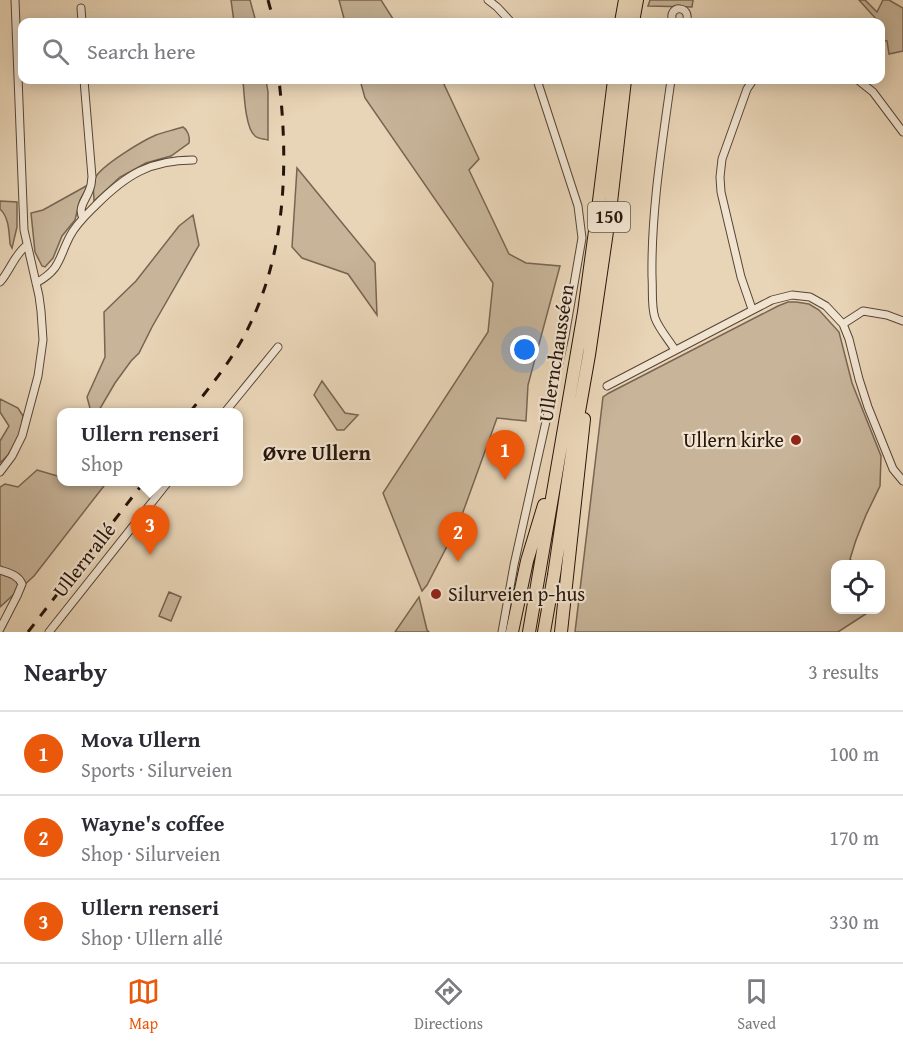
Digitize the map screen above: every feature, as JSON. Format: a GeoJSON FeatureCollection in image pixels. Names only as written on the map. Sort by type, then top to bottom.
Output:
{"type":"FeatureCollection","features":[{"type":"Feature","properties":{"kind":"highway"},"geometry":{"type":"LineString","coordinates":[[622,18],[625,0]]}},
{"type":"Feature","properties":{"kind":"highway"},"geometry":{"type":"LineString","coordinates":[[634,18],[637,0]]}},
{"type":"Feature","properties":{"kind":"highway","name":"Ullernchausséen"},"geometry":{"type":"LineString","coordinates":[[529,632],[585,300],[614,84]]}},
{"type":"Feature","properties":{"kind":"highway","name":"Ullernchausséen"},"geometry":{"type":"LineString","coordinates":[[544,632],[610,211],[625,84]]}},
{"type":"Feature","properties":{"kind":"highway"},"geometry":{"type":"LineString","coordinates":[[561,632],[583,441],[588,355]]}},
{"type":"Feature","properties":{"kind":"highway"},"geometry":{"type":"LineString","coordinates":[[512,632],[528,561],[559,455]]}},
{"type":"Feature","properties":{"kind":"street"},"geometry":{"type":"LineString","coordinates":[[15,0],[18,81]]}},
{"type":"Feature","properties":{"kind":"street"},"geometry":{"type":"LineString","coordinates":[[488,0],[507,18]]}},
{"type":"Feature","properties":{"kind":"street"},"geometry":{"type":"LineString","coordinates":[[81,8],[82,18]]}},
{"type":"Feature","properties":{"kind":"street"},"geometry":{"type":"LineString","coordinates":[[671,18],[674,11],[680,9],[684,10],[688,18]]}},
{"type":"Feature","properties":{"kind":"street"},"geometry":{"type":"LineString","coordinates":[[0,472],[12,456],[22,436],[40,362],[43,327],[23,215],[18,84]]}},
{"type":"Feature","properties":{"kind":"street"},"geometry":{"type":"LineString","coordinates":[[83,218],[81,208],[92,182],[84,84]]}},
{"type":"Feature","properties":{"kind":"street"},"geometry":{"type":"LineString","coordinates":[[502,632],[514,565],[565,336],[582,238],[577,201],[538,84]]}},
{"type":"Feature","properties":{"kind":"street"},"geometry":{"type":"LineString","coordinates":[[670,84],[653,229],[652,276],[653,307],[656,320],[675,350]]}},
{"type":"Feature","properties":{"kind":"street"},"geometry":{"type":"LineString","coordinates":[[750,84],[722,159],[720,177],[741,277],[752,309]]}},
{"type":"Feature","properties":{"kind":"street"},"geometry":{"type":"LineString","coordinates":[[863,84],[873,92],[903,132]]}},
{"type":"Feature","properties":{"kind":"street"},"geometry":{"type":"LineString","coordinates":[[36,283],[56,267],[70,236],[83,218],[118,185],[139,171],[158,164],[194,160]]}},
{"type":"Feature","properties":{"kind":"street"},"geometry":{"type":"LineString","coordinates":[[0,282],[9,271],[18,253],[27,245]]}},
{"type":"Feature","properties":{"kind":"street"},"geometry":{"type":"LineString","coordinates":[[607,386],[772,300],[792,295],[810,297],[826,306],[843,324],[868,407],[893,468],[903,481]]}},
{"type":"Feature","properties":{"kind":"street"},"geometry":{"type":"LineString","coordinates":[[843,324],[863,311],[887,315],[903,321]]}},
{"type":"Feature","properties":{"kind":"street"},"geometry":{"type":"LineString","coordinates":[[228,408],[278,347]]}},
{"type":"Feature","properties":{"kind":"street","name":"Ullern allé"},"geometry":{"type":"LineString","coordinates":[[49,632],[165,486]]}},
{"type":"Feature","properties":{"kind":"street"},"geometry":{"type":"LineString","coordinates":[[0,570],[10,573],[22,584],[0,629]]}},
{"type":"Feature","properties":{"kind":"shaded area"},"geometry":{"type":"Polygon","coordinates":[[[231,0],[250,0],[255,18],[233,18],[231,0]]]}},
{"type":"Feature","properties":{"kind":"shaded area"},"geometry":{"type":"Polygon","coordinates":[[[339,0],[381,0],[392,18],[344,18],[339,0]]]}},
{"type":"Feature","properties":{"kind":"shaded area"},"geometry":{"type":"Polygon","coordinates":[[[650,0],[693,0],[692,7],[648,6],[650,0]]]}},
{"type":"Feature","properties":{"kind":"shaded area"},"geometry":{"type":"Polygon","coordinates":[[[859,0],[865,0],[877,12],[883,0],[889,0],[903,8],[903,51],[889,54],[887,41],[885,41],[885,18],[875,18],[859,0]]]}},
{"type":"Feature","properties":{"kind":"shaded area"},"geometry":{"type":"Polygon","coordinates":[[[243,84],[267,84],[268,140],[256,137],[252,132],[246,110],[243,84]]]}},
{"type":"Feature","properties":{"kind":"shaded area"},"geometry":{"type":"Polygon","coordinates":[[[361,84],[444,84],[479,159],[469,170],[509,254],[526,263],[560,266],[528,385],[526,421],[497,418],[459,523],[422,591],[383,493],[488,332],[493,283],[365,98],[361,84]]]}},
{"type":"Feature","properties":{"kind":"shaded area"},"geometry":{"type":"Polygon","coordinates":[[[183,127],[188,134],[189,143],[171,156],[146,163],[120,177],[94,201],[95,178],[106,167],[150,138],[183,127]]]}},
{"type":"Feature","properties":{"kind":"shaded area"},"geometry":{"type":"Polygon","coordinates":[[[297,168],[375,263],[377,315],[348,274],[302,258],[292,247],[297,168]]]}},
{"type":"Feature","properties":{"kind":"shaded area"},"geometry":{"type":"Polygon","coordinates":[[[88,185],[80,200],[75,220],[62,236],[53,258],[45,267],[42,266],[35,252],[31,213],[43,210],[88,185]]]}},
{"type":"Feature","properties":{"kind":"shaded area"},"geometry":{"type":"Polygon","coordinates":[[[0,201],[17,202],[17,227],[12,248],[7,220],[0,209],[0,201]]]}},
{"type":"Feature","properties":{"kind":"shaded area"},"geometry":{"type":"Polygon","coordinates":[[[193,215],[199,245],[139,353],[115,383],[100,408],[90,408],[87,397],[105,357],[104,312],[136,281],[179,226],[193,215]]]}},
{"type":"Feature","properties":{"kind":"shaded area"},"geometry":{"type":"Polygon","coordinates":[[[788,302],[809,304],[819,310],[839,332],[852,383],[881,456],[880,486],[856,540],[851,560],[831,560],[831,614],[866,614],[838,632],[575,632],[603,397],[788,302]]]}},
{"type":"Feature","properties":{"kind":"shaded area"},"geometry":{"type":"Polygon","coordinates":[[[322,381],[345,413],[358,415],[344,430],[337,430],[314,395],[322,381]]]}},
{"type":"Feature","properties":{"kind":"shaded area"},"geometry":{"type":"Polygon","coordinates":[[[0,399],[18,408],[23,416],[20,436],[0,463],[0,441],[9,426],[0,412],[0,399]]]}},
{"type":"Feature","properties":{"kind":"shaded area"},"geometry":{"type":"Polygon","coordinates":[[[37,470],[57,476],[57,486],[104,486],[34,576],[0,607],[0,487],[5,484],[18,487],[37,470]]]}},
{"type":"Feature","properties":{"kind":"shaded area"},"geometry":{"type":"Polygon","coordinates":[[[169,592],[181,597],[171,621],[159,616],[169,592]]]}},
{"type":"Feature","properties":{"kind":"shaded area"},"geometry":{"type":"Polygon","coordinates":[[[419,597],[429,632],[395,632],[419,597]]]}},
{"type":"Feature","properties":{"kind":"railway"},"geometry":{"type":"LineString","coordinates":[[268,0],[273,18]]}},
{"type":"Feature","properties":{"kind":"railway"},"geometry":{"type":"LineString","coordinates":[[193,408],[225,367],[243,338],[268,277],[276,245],[283,179],[284,146],[279,84]]}},
{"type":"Feature","properties":{"kind":"railway"},"geometry":{"type":"LineString","coordinates":[[28,632],[141,486]]}},
{"type":"Feature","properties":{"kind":"place","name":"Ullern kirke"},"geometry":{"type":"Point","coordinates":[796,440]}},
{"type":"Feature","properties":{"kind":"place","name":"Mova Ullern"},"geometry":{"type":"Point","coordinates":[505,480]}},
{"type":"Feature","properties":{"kind":"place","name":"Ullern renseri"},"geometry":{"type":"Point","coordinates":[150,555]}},
{"type":"Feature","properties":{"kind":"place","name":"Wayne's coffee"},"geometry":{"type":"Point","coordinates":[458,562]}},
{"type":"Feature","properties":{"kind":"place","name":"Silurveien p-hus"},"geometry":{"type":"Point","coordinates":[436,594]}},
{"type":"Feature","properties":{"kind":"district","name":"Øvre Ullern"},"geometry":{"type":"Point","coordinates":[317,453]}}]}
